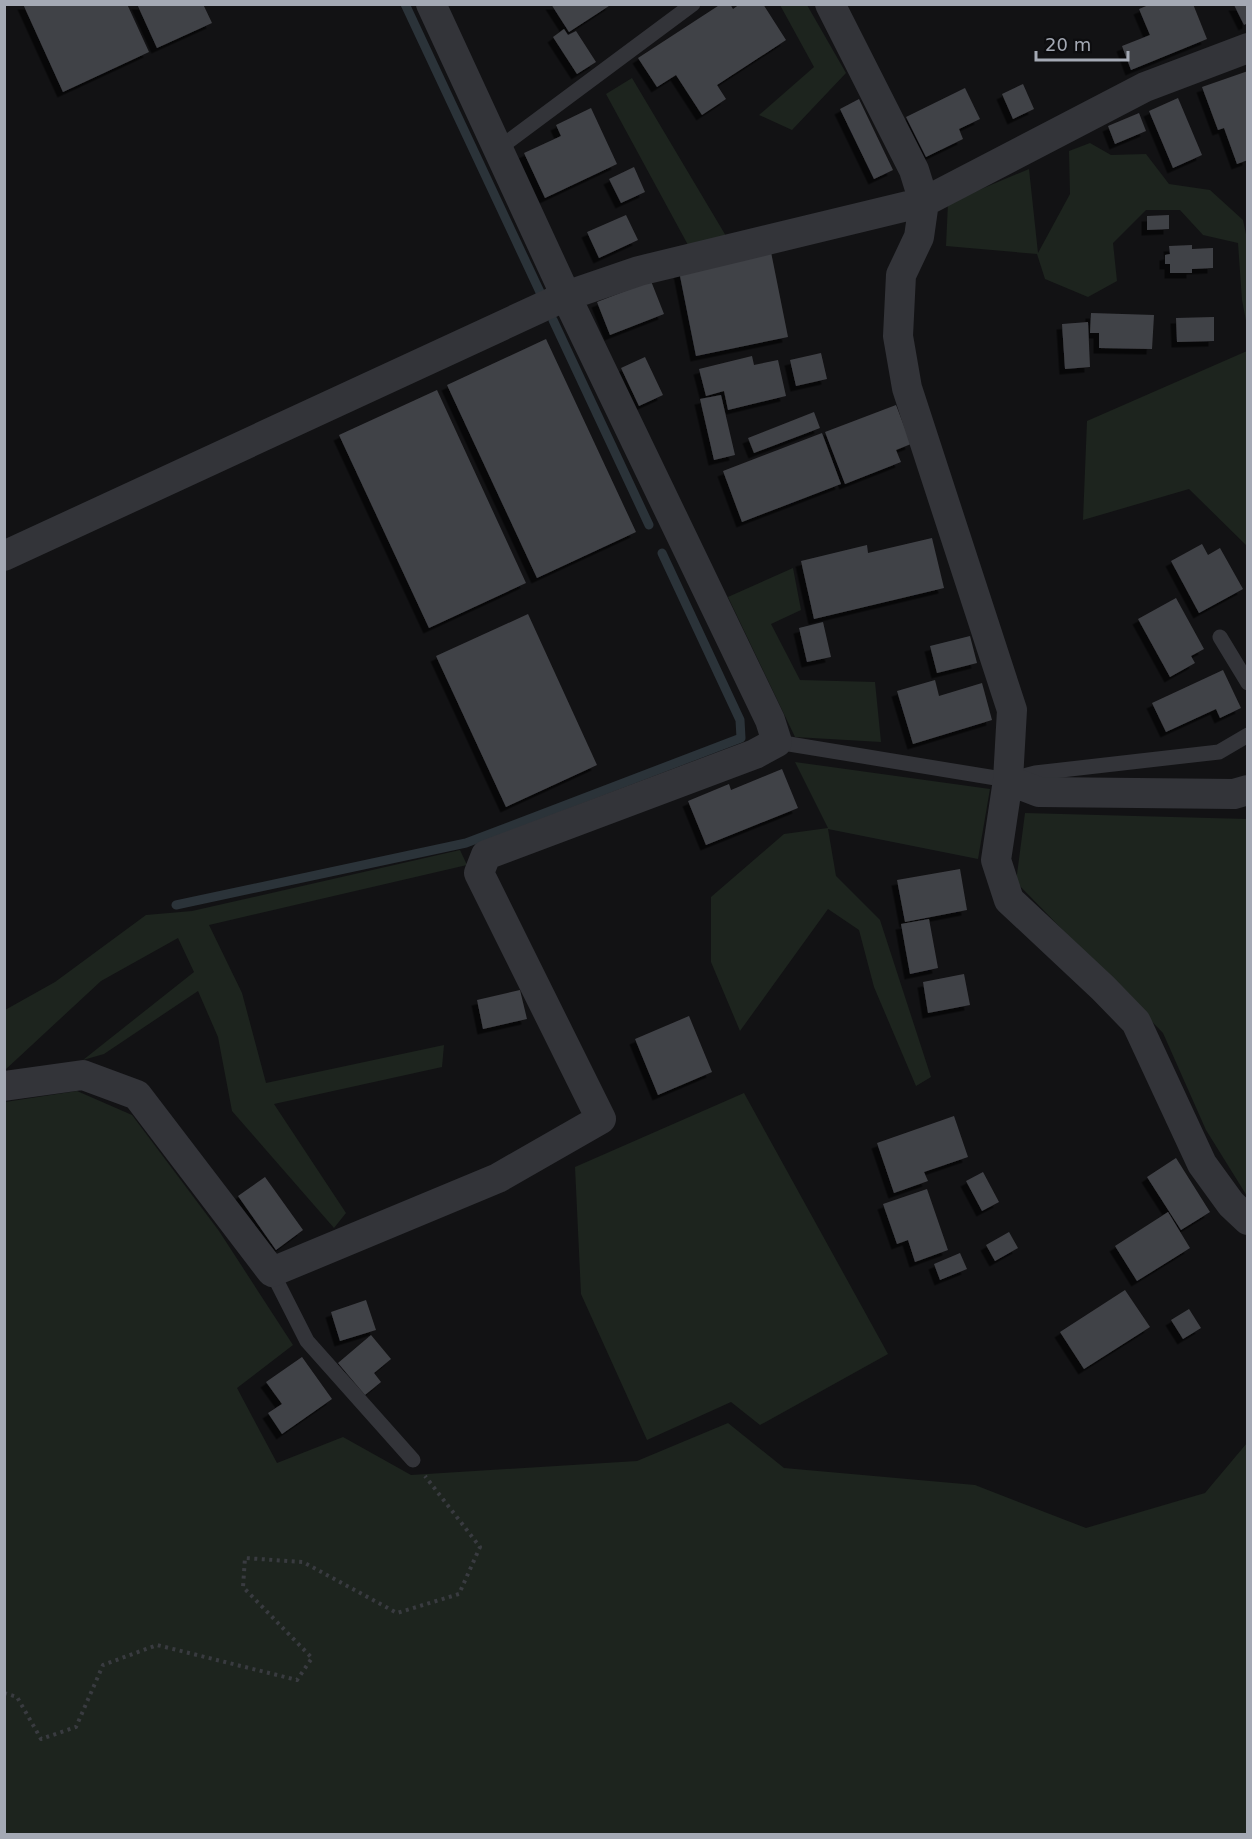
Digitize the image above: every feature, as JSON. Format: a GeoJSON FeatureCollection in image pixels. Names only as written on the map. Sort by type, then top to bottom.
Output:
{"type":"FeatureCollection","features":[{"type":"Feature","properties":{"kind":"street"},"geometry":{"type":"LineString","coordinates":[[4,1086],[83,1075],[137,1095],[272,1272],[498,1178],[601,1119],[479,873],[486,855],[755,754],[777,742],[770,720],[566,296],[431,4]]}},
{"type":"Feature","properties":{"kind":"street"},"geometry":{"type":"LineString","coordinates":[[830,4],[914,170],[924,202],[920,237],[902,275],[898,336],[907,388],[1012,710],[1008,780],[996,860],[1009,900],[1136,1022],[1202,1164],[1231,1204],[1248,1220]]}},
{"type":"Feature","properties":{"kind":"street"},"geometry":{"type":"LineString","coordinates":[[4,556],[566,296],[639,271],[924,202],[1145,87],[1248,48]]}},
{"type":"Feature","properties":{"kind":"street"},"geometry":{"type":"LineString","coordinates":[[1008,780],[1039,792],[1234,794],[1248,790]]}},
{"type":"Feature","properties":{"kind":"lane"},"geometry":{"type":"LineString","coordinates":[[498,149],[693,4]]}},
{"type":"Feature","properties":{"kind":"lane"},"geometry":{"type":"LineString","coordinates":[[1220,637],[1248,683]]}},
{"type":"Feature","properties":{"kind":"lane"},"geometry":{"type":"LineString","coordinates":[[777,742],[1008,780],[1035,773],[1219,752],[1248,735]]}},
{"type":"Feature","properties":{"kind":"lane"},"geometry":{"type":"LineString","coordinates":[[272,1272],[308,1341],[413,1460]]}},
{"type":"Feature","properties":{"kind":"path"},"geometry":{"type":"LineString","coordinates":[[4,1693],[17,1697],[41,1738],[76,1727],[103,1665],[157,1645],[297,1680],[312,1658],[243,1587],[245,1558],[303,1562],[397,1613],[459,1594],[480,1547],[413,1460]]}},
{"type":"Feature","properties":{"kind":"shaded area"},"geometry":{"type":"Polygon","coordinates":[[[780,5],[807,5],[846,73],[792,130],[759,115],[814,67],[780,5]]]}},
{"type":"Feature","properties":{"kind":"shaded area"},"geometry":{"type":"Polygon","coordinates":[[[632,78],[726,236],[688,245],[606,94],[632,78]]]}},
{"type":"Feature","properties":{"kind":"shaded area"},"geometry":{"type":"Polygon","coordinates":[[[1090,143],[1111,155],[1146,154],[1169,184],[1210,190],[1243,220],[1247,239],[1247,326],[1242,300],[1238,243],[1203,235],[1180,210],[1146,210],[1113,243],[1117,281],[1088,297],[1045,279],[1037,254],[946,246],[948,203],[1029,169],[1038,253],[1070,194],[1069,151],[1090,143]]]}},
{"type":"Feature","properties":{"kind":"shaded area"},"geometry":{"type":"Polygon","coordinates":[[[1247,351],[1247,546],[1189,489],[1083,520],[1087,421],[1247,351]]]}},
{"type":"Feature","properties":{"kind":"shaded area"},"geometry":{"type":"Polygon","coordinates":[[[793,568],[801,610],[771,624],[800,680],[875,682],[881,742],[795,737],[728,597],[793,568]]]}},
{"type":"Feature","properties":{"kind":"shaded area"},"geometry":{"type":"Polygon","coordinates":[[[795,762],[990,789],[978,859],[828,829],[836,876],[880,920],[931,1077],[916,1086],[874,987],[859,930],[828,909],[740,1031],[711,962],[711,897],[784,834],[828,828],[795,762]]]}},
{"type":"Feature","properties":{"kind":"shaded area"},"geometry":{"type":"Polygon","coordinates":[[[1025,813],[1247,819],[1247,1196],[1206,1130],[1163,1033],[1016,882],[1025,813]]]}},
{"type":"Feature","properties":{"kind":"shaded area"},"geometry":{"type":"Polygon","coordinates":[[[460,850],[467,865],[209,925],[242,993],[266,1083],[444,1045],[442,1067],[274,1104],[346,1213],[334,1228],[232,1111],[218,1037],[198,991],[104,1054],[83,1060],[194,972],[178,938],[101,981],[5,1070],[5,1010],[55,982],[146,915],[192,911],[460,850]]]}},
{"type":"Feature","properties":{"kind":"shaded area"},"geometry":{"type":"Polygon","coordinates":[[[77,1091],[132,1115],[219,1231],[293,1345],[237,1388],[277,1463],[343,1437],[411,1475],[637,1461],[728,1423],[784,1468],[975,1485],[1086,1528],[1205,1493],[1247,1443],[1247,1834],[5,1834],[5,1102],[77,1091]]]}},
{"type":"Feature","properties":{"kind":"shaded area"},"geometry":{"type":"Polygon","coordinates":[[[744,1093],[888,1354],[760,1425],[731,1402],[647,1440],[581,1294],[575,1167],[744,1093]]]}},
{"type":"Feature","properties":{"kind":"building"},"geometry":{"type":"Polygon","coordinates":[[[23,4],[127,4],[149,52],[63,92],[23,4]]]}},
{"type":"Feature","properties":{"kind":"building"},"geometry":{"type":"Polygon","coordinates":[[[137,4],[203,4],[212,23],[157,48],[137,4]]]}},
{"type":"Feature","properties":{"kind":"building"},"geometry":{"type":"Polygon","coordinates":[[[551,4],[612,4],[569,32],[551,4]]]}},
{"type":"Feature","properties":{"kind":"building"},"geometry":{"type":"Polygon","coordinates":[[[721,4],[730,4],[733,9],[740,4],[763,4],[786,40],[717,85],[726,99],[702,115],[676,75],[657,87],[638,58],[721,4]]]}},
{"type":"Feature","properties":{"kind":"building"},"geometry":{"type":"Polygon","coordinates":[[[1151,4],[1193,4],[1207,39],[1131,70],[1122,46],[1150,35],[1139,9],[1151,4]]]}},
{"type":"Feature","properties":{"kind":"building"},"geometry":{"type":"Polygon","coordinates":[[[1234,5],[1248,5],[1248,23],[1244,25],[1234,5]]]}},
{"type":"Feature","properties":{"kind":"building"},"geometry":{"type":"Polygon","coordinates":[[[564,29],[568,35],[576,31],[596,62],[577,74],[553,37],[564,29]]]}},
{"type":"Feature","properties":{"kind":"building"},"geometry":{"type":"Polygon","coordinates":[[[1248,71],[1248,160],[1237,164],[1224,128],[1218,130],[1202,87],[1248,71]]]}},
{"type":"Feature","properties":{"kind":"building"},"geometry":{"type":"Polygon","coordinates":[[[1023,84],[1034,109],[1013,119],[1002,94],[1023,84]]]}},
{"type":"Feature","properties":{"kind":"building"},"geometry":{"type":"Polygon","coordinates":[[[965,88],[980,119],[959,129],[963,139],[926,157],[906,117],[965,88]]]}},
{"type":"Feature","properties":{"kind":"building"},"geometry":{"type":"Polygon","coordinates":[[[1178,98],[1202,155],[1173,168],[1149,111],[1178,98]]]}},
{"type":"Feature","properties":{"kind":"building"},"geometry":{"type":"Polygon","coordinates":[[[859,99],[893,170],[874,179],[840,109],[859,99]]]}},
{"type":"Feature","properties":{"kind":"building"},"geometry":{"type":"Polygon","coordinates":[[[591,108],[617,164],[545,198],[524,153],[561,136],[556,125],[591,108]]]}},
{"type":"Feature","properties":{"kind":"building"},"geometry":{"type":"Polygon","coordinates":[[[1139,113],[1146,131],[1115,144],[1108,126],[1139,113]]]}},
{"type":"Feature","properties":{"kind":"building"},"geometry":{"type":"Polygon","coordinates":[[[634,167],[645,192],[621,203],[609,179],[634,167]]]}},
{"type":"Feature","properties":{"kind":"building"},"geometry":{"type":"Polygon","coordinates":[[[626,215],[638,240],[599,258],[587,232],[626,215]]]}},
{"type":"Feature","properties":{"kind":"building"},"geometry":{"type":"Polygon","coordinates":[[[1169,215],[1169,229],[1147,230],[1147,216],[1169,215]]]}},
{"type":"Feature","properties":{"kind":"building"},"geometry":{"type":"Polygon","coordinates":[[[1192,245],[1192,249],[1213,248],[1213,268],[1192,269],[1192,273],[1170,273],[1170,264],[1165,264],[1165,255],[1170,254],[1169,246],[1192,245]]]}},
{"type":"Feature","properties":{"kind":"building"},"geometry":{"type":"Polygon","coordinates":[[[771,252],[788,337],[696,356],[679,271],[771,252]]]}},
{"type":"Feature","properties":{"kind":"building"},"geometry":{"type":"Polygon","coordinates":[[[651,281],[664,314],[610,335],[597,302],[651,281]]]}},
{"type":"Feature","properties":{"kind":"building"},"geometry":{"type":"Polygon","coordinates":[[[1091,313],[1154,315],[1152,349],[1099,348],[1099,333],[1090,333],[1091,313]]]}},
{"type":"Feature","properties":{"kind":"building"},"geometry":{"type":"Polygon","coordinates":[[[1214,317],[1214,341],[1177,342],[1176,318],[1214,317]]]}},
{"type":"Feature","properties":{"kind":"building"},"geometry":{"type":"Polygon","coordinates":[[[1088,322],[1090,367],[1065,369],[1062,324],[1088,322]]]}},
{"type":"Feature","properties":{"kind":"building"},"geometry":{"type":"Polygon","coordinates":[[[546,339],[636,532],[537,578],[447,385],[546,339]]]}},
{"type":"Feature","properties":{"kind":"building"},"geometry":{"type":"Polygon","coordinates":[[[821,353],[827,379],[796,386],[790,360],[821,353]]]}},
{"type":"Feature","properties":{"kind":"building"},"geometry":{"type":"Polygon","coordinates":[[[752,356],[754,365],[778,360],[786,396],[728,410],[724,391],[706,396],[699,369],[752,356]]]}},
{"type":"Feature","properties":{"kind":"building"},"geometry":{"type":"Polygon","coordinates":[[[645,357],[663,395],[639,406],[621,368],[645,357]]]}},
{"type":"Feature","properties":{"kind":"building"},"geometry":{"type":"Polygon","coordinates":[[[437,390],[526,583],[429,628],[339,435],[437,390]]]}},
{"type":"Feature","properties":{"kind":"building"},"geometry":{"type":"Polygon","coordinates":[[[721,395],[735,455],[714,460],[700,399],[721,395]]]}},
{"type":"Feature","properties":{"kind":"building"},"geometry":{"type":"Polygon","coordinates":[[[896,405],[911,444],[896,450],[901,462],[845,484],[825,432],[896,405]]]}},
{"type":"Feature","properties":{"kind":"building"},"geometry":{"type":"Polygon","coordinates":[[[814,412],[820,428],[754,453],[748,438],[814,412]]]}},
{"type":"Feature","properties":{"kind":"building"},"geometry":{"type":"Polygon","coordinates":[[[822,433],[841,484],[742,522],[723,471],[822,433]]]}},
{"type":"Feature","properties":{"kind":"building"},"geometry":{"type":"Polygon","coordinates":[[[932,538],[944,588],[814,619],[801,561],[867,545],[868,553],[932,538]]]}},
{"type":"Feature","properties":{"kind":"building"},"geometry":{"type":"Polygon","coordinates":[[[1202,544],[1208,555],[1220,548],[1243,589],[1199,613],[1171,561],[1202,544]]]}},
{"type":"Feature","properties":{"kind":"building"},"geometry":{"type":"Polygon","coordinates":[[[1176,598],[1204,649],[1191,656],[1195,663],[1170,677],[1138,619],[1176,598]]]}},
{"type":"Feature","properties":{"kind":"building"},"geometry":{"type":"Polygon","coordinates":[[[528,614],[597,765],[506,807],[436,656],[528,614]]]}},
{"type":"Feature","properties":{"kind":"building"},"geometry":{"type":"Polygon","coordinates":[[[823,622],[831,657],[807,662],[799,628],[823,622]]]}},
{"type":"Feature","properties":{"kind":"building"},"geometry":{"type":"Polygon","coordinates":[[[970,636],[977,663],[937,673],[930,646],[970,636]]]}},
{"type":"Feature","properties":{"kind":"building"},"geometry":{"type":"Polygon","coordinates":[[[1223,670],[1241,708],[1220,718],[1216,709],[1166,732],[1152,703],[1223,670]]]}},
{"type":"Feature","properties":{"kind":"building"},"geometry":{"type":"Polygon","coordinates":[[[935,680],[939,696],[982,683],[992,720],[913,744],[897,691],[935,680]]]}},
{"type":"Feature","properties":{"kind":"building"},"geometry":{"type":"Polygon","coordinates":[[[782,769],[798,808],[706,845],[688,801],[729,784],[731,790],[782,769]]]}},
{"type":"Feature","properties":{"kind":"building"},"geometry":{"type":"Polygon","coordinates":[[[960,869],[967,910],[905,922],[897,880],[960,869]]]}},
{"type":"Feature","properties":{"kind":"building"},"geometry":{"type":"Polygon","coordinates":[[[929,919],[938,968],[910,974],[901,924],[929,919]]]}},
{"type":"Feature","properties":{"kind":"building"},"geometry":{"type":"Polygon","coordinates":[[[964,974],[970,1005],[928,1013],[923,982],[964,974]]]}},
{"type":"Feature","properties":{"kind":"building"},"geometry":{"type":"Polygon","coordinates":[[[520,990],[527,1019],[483,1029],[477,1000],[520,990]]]}},
{"type":"Feature","properties":{"kind":"building"},"geometry":{"type":"Polygon","coordinates":[[[689,1016],[712,1072],[658,1095],[635,1039],[689,1016]]]}},
{"type":"Feature","properties":{"kind":"building"},"geometry":{"type":"Polygon","coordinates":[[[954,1116],[968,1157],[924,1172],[928,1181],[894,1193],[877,1143],[954,1116]]]}},
{"type":"Feature","properties":{"kind":"building"},"geometry":{"type":"Polygon","coordinates":[[[1176,1158],[1210,1212],[1181,1230],[1147,1177],[1176,1158]]]}},
{"type":"Feature","properties":{"kind":"building"},"geometry":{"type":"Polygon","coordinates":[[[983,1172],[999,1202],[982,1211],[966,1181],[983,1172]]]}},
{"type":"Feature","properties":{"kind":"building"},"geometry":{"type":"Polygon","coordinates":[[[265,1177],[303,1230],[276,1250],[238,1196],[265,1177]]]}},
{"type":"Feature","properties":{"kind":"building"},"geometry":{"type":"Polygon","coordinates":[[[927,1189],[948,1250],[915,1262],[908,1240],[897,1244],[883,1204],[927,1189]]]}},
{"type":"Feature","properties":{"kind":"building"},"geometry":{"type":"Polygon","coordinates":[[[1168,1212],[1190,1248],[1137,1281],[1115,1246],[1168,1212]]]}},
{"type":"Feature","properties":{"kind":"building"},"geometry":{"type":"Polygon","coordinates":[[[1009,1232],[1018,1248],[995,1261],[986,1245],[1009,1232]]]}},
{"type":"Feature","properties":{"kind":"building"},"geometry":{"type":"Polygon","coordinates":[[[960,1253],[967,1269],[940,1280],[934,1264],[960,1253]]]}},
{"type":"Feature","properties":{"kind":"building"},"geometry":{"type":"Polygon","coordinates":[[[1125,1290],[1150,1327],[1084,1369],[1060,1332],[1125,1290]]]}},
{"type":"Feature","properties":{"kind":"building"},"geometry":{"type":"Polygon","coordinates":[[[366,1300],[376,1330],[340,1341],[331,1312],[366,1300]]]}},
{"type":"Feature","properties":{"kind":"building"},"geometry":{"type":"Polygon","coordinates":[[[1189,1309],[1201,1328],[1183,1339],[1171,1320],[1189,1309]]]}},
{"type":"Feature","properties":{"kind":"building"},"geometry":{"type":"Polygon","coordinates":[[[371,1335],[391,1359],[374,1373],[381,1382],[365,1395],[338,1363],[371,1335]]]}},
{"type":"Feature","properties":{"kind":"building"},"geometry":{"type":"Polygon","coordinates":[[[302,1357],[332,1399],[282,1434],[268,1413],[282,1404],[266,1382],[302,1357]]]}},
{"type":"Feature","properties":{"kind":"waterway"},"geometry":{"type":"LineString","coordinates":[[405,4],[540,292]]}},
{"type":"Feature","properties":{"kind":"waterway"},"geometry":{"type":"LineString","coordinates":[[553,320],[649,525]]}},
{"type":"Feature","properties":{"kind":"waterway"},"geometry":{"type":"LineString","coordinates":[[176,905],[466,843],[741,738],[740,720],[662,553]]}}]}
